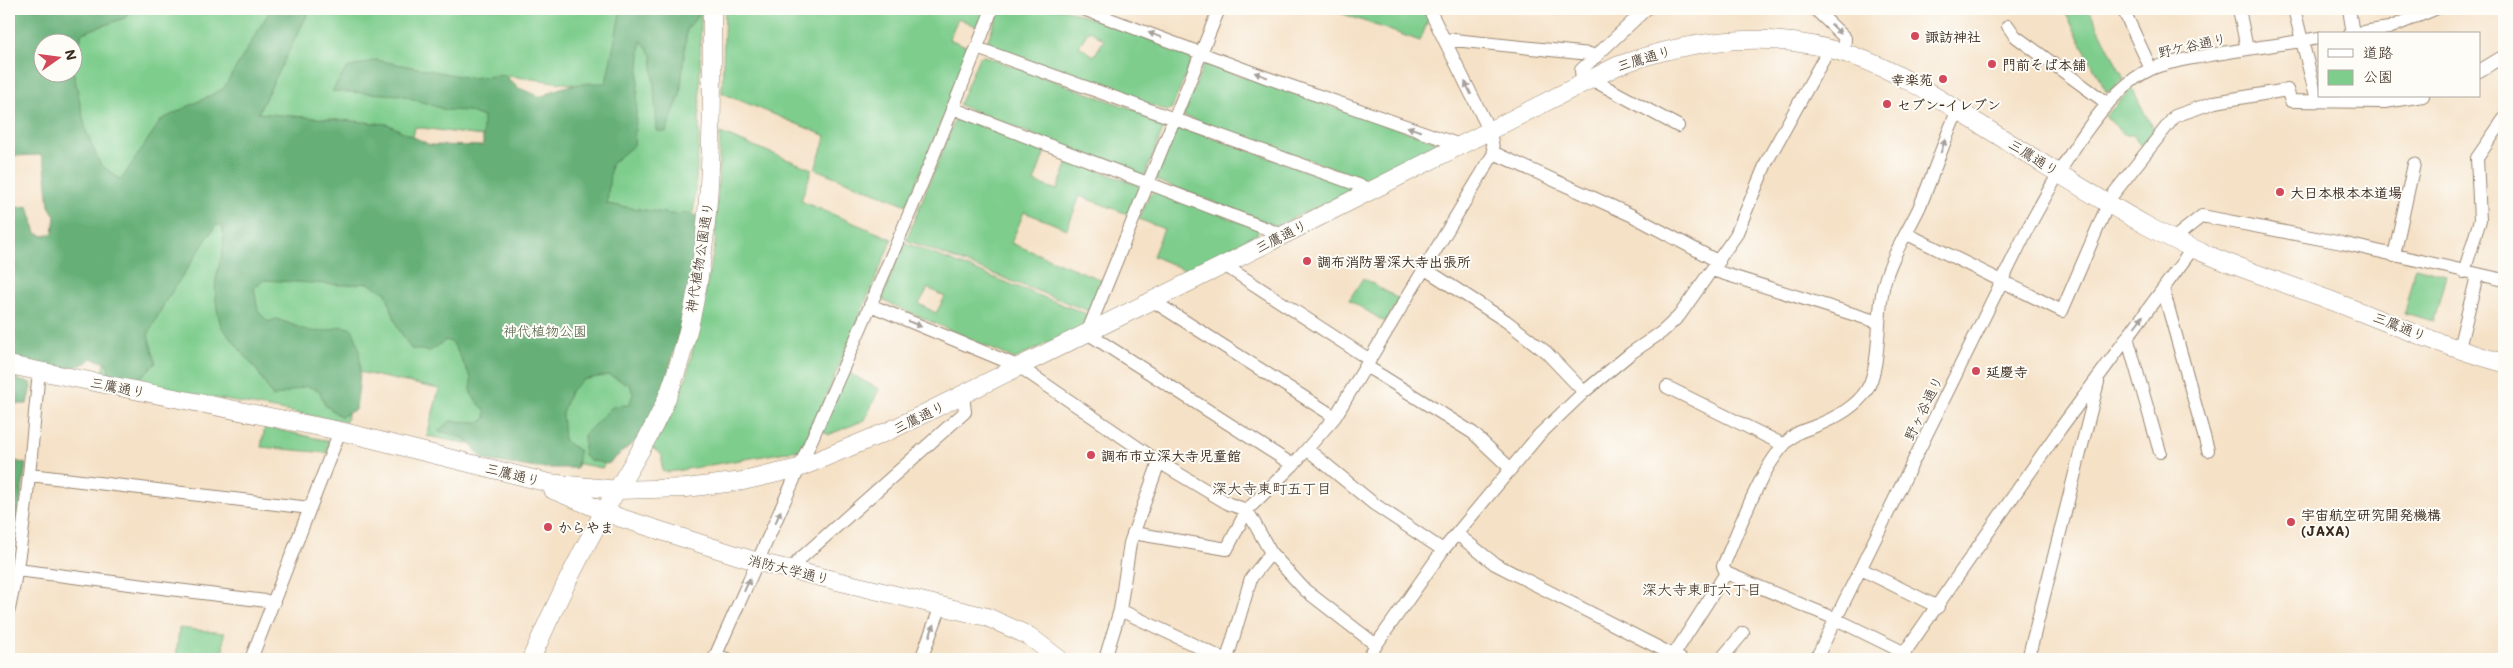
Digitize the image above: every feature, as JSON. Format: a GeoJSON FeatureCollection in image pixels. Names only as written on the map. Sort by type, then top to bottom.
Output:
{"type":"FeatureCollection","features":[{"type":"Feature","properties":{"kind":"main road","name":"神代植物公園通り"},"geometry":{"type":"LineString","coordinates":[[531,659],[605,511],[670,392],[694,299],[706,229],[713,107],[712,9]]}},
{"type":"Feature","properties":{"kind":"main road","name":"三鷹通り"},"geometry":{"type":"LineString","coordinates":[[9,365],[340,431],[517,475],[581,487],[618,490],[713,485],[799,468],[850,448],[1020,367],[1460,145],[1490,132],[1586,80],[1652,53],[1720,41],[1775,40],[1836,51],[1901,76],[2108,204],[2193,248],[2504,364]]}},
{"type":"Feature","properties":{"kind":"main road","name":"消防大学通り"},"geometry":{"type":"LineString","coordinates":[[517,475],[618,517],[758,562],[987,617],[1013,627],[1042,645],[1059,659]]}},
{"type":"Feature","properties":{"kind":"street"},"geometry":{"type":"LineString","coordinates":[[719,658],[737,608],[870,305],[992,9]]}},
{"type":"Feature","properties":{"kind":"street"},"geometry":{"type":"LineString","coordinates":[[1083,9],[1265,77],[1460,145]]}},
{"type":"Feature","properties":{"kind":"street"},"geometry":{"type":"LineString","coordinates":[[1219,9],[1087,333],[1293,465]]}},
{"type":"Feature","properties":{"kind":"street"},"geometry":{"type":"LineString","coordinates":[[1133,533],[1227,548],[1247,510],[1293,465],[1335,417],[1494,153],[1490,132],[1429,9]]}},
{"type":"Feature","properties":{"kind":"street"},"geometry":{"type":"LineString","coordinates":[[1646,9],[1581,70],[1586,80],[1678,126]]}},
{"type":"Feature","properties":{"kind":"street"},"geometry":{"type":"LineString","coordinates":[[1368,659],[1443,550],[1538,435],[1584,392],[1668,327],[1679,316],[1716,266],[1738,230],[1767,161],[1845,38],[1816,9]]}},
{"type":"Feature","properties":{"kind":"street"},"geometry":{"type":"LineString","coordinates":[[2123,9],[2151,69]]}},
{"type":"Feature","properties":{"kind":"street"},"geometry":{"type":"LineString","coordinates":[[2239,9],[2247,49]]}},
{"type":"Feature","properties":{"kind":"street"},"geometry":{"type":"LineString","coordinates":[[2294,9],[2317,100]]}},
{"type":"Feature","properties":{"kind":"street"},"geometry":{"type":"LineString","coordinates":[[2349,9],[2352,32]]}},
{"type":"Feature","properties":{"kind":"street"},"geometry":{"type":"LineString","coordinates":[[2364,32],[2389,28],[2404,15],[2435,9]]}},
{"type":"Feature","properties":{"kind":"street"},"geometry":{"type":"LineString","coordinates":[[2008,26],[2015,36],[2108,104]]}},
{"type":"Feature","properties":{"kind":"street","name":"野ケ谷通り"},"geometry":{"type":"LineString","coordinates":[[2058,172],[2108,104],[2128,83],[2151,69],[2175,61],[2318,38]]}},
{"type":"Feature","properties":{"kind":"street"},"geometry":{"type":"LineString","coordinates":[[1444,39],[1590,54],[1596,57]]}},
{"type":"Feature","properties":{"kind":"street"},"geometry":{"type":"LineString","coordinates":[[977,48],[1372,190]]}},
{"type":"Feature","properties":{"kind":"street"},"geometry":{"type":"LineString","coordinates":[[2480,70],[2504,56]]}},
{"type":"Feature","properties":{"kind":"street"},"geometry":{"type":"LineString","coordinates":[[1907,234],[2062,311],[2108,204],[2175,116],[2215,102],[2287,90],[2291,101],[2389,98]]}},
{"type":"Feature","properties":{"kind":"street"},"geometry":{"type":"LineString","coordinates":[[952,108],[1283,235]]}},
{"type":"Feature","properties":{"kind":"street"},"geometry":{"type":"LineString","coordinates":[[1726,573],[1724,566],[1750,505],[1770,465],[1784,445],[1796,433],[1845,411],[1865,392],[1872,378],[1884,282],[1890,264],[1907,234],[1930,183],[1958,110]]}},
{"type":"Feature","properties":{"kind":"street"},"geometry":{"type":"LineString","coordinates":[[2464,272],[2480,220],[2477,158],[2504,119]]}},
{"type":"Feature","properties":{"kind":"street"},"geometry":{"type":"LineString","coordinates":[[1494,153],[1631,216],[1716,266],[1878,322]]}},
{"type":"Feature","properties":{"kind":"street"},"geometry":{"type":"LineString","coordinates":[[2394,256],[2414,164]]}},
{"type":"Feature","properties":{"kind":"street","name":"野ヶ谷通り"},"geometry":{"type":"LineString","coordinates":[[1816,659],[2002,280],[2058,172]]}},
{"type":"Feature","properties":{"kind":"street"},"geometry":{"type":"LineString","coordinates":[[2173,239],[2202,216],[2333,241],[2477,276],[2504,280]]}},
{"type":"Feature","properties":{"kind":"street"},"geometry":{"type":"LineString","coordinates":[[1726,573],[1836,619],[1902,656],[2100,374],[2193,248]]}},
{"type":"Feature","properties":{"kind":"street"},"geometry":{"type":"LineString","coordinates":[[1224,265],[1473,434],[1511,469]]}},
{"type":"Feature","properties":{"kind":"street"},"geometry":{"type":"LineString","coordinates":[[1425,269],[1506,321],[1546,352],[1584,392]]}},
{"type":"Feature","properties":{"kind":"street"},"geometry":{"type":"LineString","coordinates":[[2459,348],[2477,276]]}},
{"type":"Feature","properties":{"kind":"street"},"geometry":{"type":"LineString","coordinates":[[2163,289],[2208,450]]}},
{"type":"Feature","properties":{"kind":"street"},"geometry":{"type":"LineString","coordinates":[[1152,301],[1335,417]]}},
{"type":"Feature","properties":{"kind":"street"},"geometry":{"type":"LineString","coordinates":[[870,305],[1020,367],[1159,462],[1229,504],[1247,510],[1271,553],[1305,590],[1376,645]]}},
{"type":"Feature","properties":{"kind":"street"},"geometry":{"type":"LineString","coordinates":[[2127,337],[2160,452]]}},
{"type":"Feature","properties":{"kind":"street"},"geometry":{"type":"LineString","coordinates":[[9,609],[17,570],[30,475],[39,371]]}},
{"type":"Feature","properties":{"kind":"street"},"geometry":{"type":"LineString","coordinates":[[2028,659],[2100,374]]}},
{"type":"Feature","properties":{"kind":"street"},"geometry":{"type":"LineString","coordinates":[[1667,387],[1784,445]]}},
{"type":"Feature","properties":{"kind":"street"},"geometry":{"type":"LineString","coordinates":[[791,569],[965,412],[962,395]]}},
{"type":"Feature","properties":{"kind":"street"},"geometry":{"type":"LineString","coordinates":[[251,659],[340,431]]}},
{"type":"Feature","properties":{"kind":"street"},"geometry":{"type":"LineString","coordinates":[[1307,449],[1374,504],[1443,550]]}},
{"type":"Feature","properties":{"kind":"street"},"geometry":{"type":"LineString","coordinates":[[1105,659],[1120,610],[1133,533],[1159,462]]}},
{"type":"Feature","properties":{"kind":"street"},"geometry":{"type":"LineString","coordinates":[[30,475],[310,508]]}},
{"type":"Feature","properties":{"kind":"street"},"geometry":{"type":"LineString","coordinates":[[1457,534],[1495,564],[1669,656],[1726,573]]}},
{"type":"Feature","properties":{"kind":"street"},"geometry":{"type":"LineString","coordinates":[[1120,610],[1226,659],[1251,578],[1271,553]]}},
{"type":"Feature","properties":{"kind":"street"},"geometry":{"type":"LineString","coordinates":[[1861,569],[1938,607]]}},
{"type":"Feature","properties":{"kind":"street"},"geometry":{"type":"LineString","coordinates":[[17,570],[274,602]]}},
{"type":"Feature","properties":{"kind":"street"},"geometry":{"type":"LineString","coordinates":[[922,657],[942,606]]}},
{"type":"Feature","properties":{"kind":"street"},"geometry":{"type":"LineString","coordinates":[[1721,659],[1743,633]]}},
{"type":"Feature","properties":{"kind":"green space","name":"神代植物公園"},"geometry":{"type":"Polygon","coordinates":[[[9,9],[133,9],[125,18],[82,33],[32,32],[32,82],[76,82],[86,131],[100,164],[121,180],[161,120],[223,89],[271,9],[310,9],[258,113],[387,124],[430,145],[483,146],[483,117],[468,111],[446,110],[401,95],[332,91],[347,68],[376,60],[470,78],[504,75],[519,88],[541,97],[557,89],[572,85],[606,83],[621,9],[698,9],[698,16],[687,29],[680,95],[666,132],[657,131],[652,55],[641,40],[634,145],[611,164],[607,204],[671,214],[690,213],[700,218],[690,293],[662,395],[641,436],[608,464],[589,460],[584,455],[584,435],[613,406],[629,405],[633,394],[630,385],[609,375],[582,380],[570,392],[562,413],[564,440],[579,451],[577,468],[537,468],[484,460],[466,439],[438,431],[450,421],[480,422],[486,418],[485,411],[471,394],[471,378],[453,343],[446,340],[430,351],[411,349],[398,328],[386,293],[368,283],[342,285],[264,280],[254,288],[258,311],[268,322],[276,319],[315,331],[331,330],[342,326],[352,329],[359,348],[360,369],[356,409],[341,417],[325,405],[319,390],[306,386],[273,397],[258,372],[221,326],[215,290],[224,239],[222,225],[216,225],[165,302],[148,335],[156,363],[145,374],[135,381],[117,384],[109,383],[108,364],[92,358],[85,363],[67,368],[47,368],[19,364],[17,380],[32,383],[27,404],[9,404],[9,208],[28,206],[36,233],[44,236],[53,233],[55,216],[49,206],[45,165],[41,155],[12,156],[9,164],[9,9]]]}},
{"type":"Feature","properties":{"kind":"green space"},"geometry":{"type":"Polygon","coordinates":[[[27,9],[292,9],[100,299],[49,195],[36,82],[82,82],[82,32],[32,32],[32,51],[27,9]]]}},
{"type":"Feature","properties":{"kind":"green space","name":"神代植物公園"},"geometry":{"type":"Polygon","coordinates":[[[311,9],[701,9],[699,143],[691,241],[651,398],[602,468],[427,436],[439,389],[359,372],[346,422],[115,380],[104,372],[104,360],[311,9]],[[509,76],[496,138],[415,127],[408,162],[479,198],[586,86],[509,76]]]}},
{"type":"Feature","properties":{"kind":"green space"},"geometry":{"type":"Polygon","coordinates":[[[725,9],[988,9],[980,28],[958,18],[949,39],[971,48],[907,205],[815,169],[826,136],[722,93],[725,9]]]}},
{"type":"Feature","properties":{"kind":"green space"},"geometry":{"type":"Polygon","coordinates":[[[1000,9],[1065,9],[1190,54],[1192,59],[1172,108],[1167,111],[989,47],[987,42],[1000,9]],[[1089,30],[1079,46],[1094,56],[1104,40],[1089,30]]]}},
{"type":"Feature","properties":{"kind":"green space"},"geometry":{"type":"Polygon","coordinates":[[[1329,9],[1424,9],[1429,18],[1420,41],[1329,9]]]}},
{"type":"Feature","properties":{"kind":"green space"},"geometry":{"type":"Polygon","coordinates":[[[2075,9],[2089,9],[2124,79],[2107,93],[2066,14],[2075,9]]]}},
{"type":"Feature","properties":{"kind":"green space"},"geometry":{"type":"Polygon","coordinates":[[[984,56],[1163,120],[1165,125],[1145,175],[1140,178],[959,105],[979,57],[984,56]]]}},
{"type":"Feature","properties":{"kind":"green space"},"geometry":{"type":"Polygon","coordinates":[[[1204,64],[1438,142],[1368,180],[1183,116],[1204,64]]]}},
{"type":"Feature","properties":{"kind":"green space"},"geometry":{"type":"Polygon","coordinates":[[[2132,88],[2154,131],[2142,147],[2132,135],[2125,135],[2105,116],[2132,88]]]}},
{"type":"Feature","properties":{"kind":"green space"},"geometry":{"type":"Polygon","coordinates":[[[956,117],[1045,151],[1034,182],[1057,190],[1069,160],[1138,185],[1140,191],[1130,215],[1080,196],[1067,229],[1024,212],[1011,243],[1104,281],[1091,312],[906,240],[956,117]]]}},
{"type":"Feature","properties":{"kind":"green space"},"geometry":{"type":"Polygon","coordinates":[[[1179,126],[1351,187],[1351,191],[1276,226],[1158,181],[1156,177],[1174,129],[1179,126]]]}},
{"type":"Feature","properties":{"kind":"green space"},"geometry":{"type":"Polygon","coordinates":[[[720,133],[812,169],[801,201],[892,239],[804,449],[669,472],[662,471],[662,455],[651,447],[687,376],[715,245],[720,133]]]}},
{"type":"Feature","properties":{"kind":"green space"},"geometry":{"type":"Polygon","coordinates":[[[1155,191],[1259,229],[1257,234],[1187,271],[1153,256],[1164,229],[1139,219],[1149,196],[1155,191]]]}},
{"type":"Feature","properties":{"kind":"green space"},"geometry":{"type":"Polygon","coordinates":[[[903,242],[1089,315],[1086,324],[1015,359],[882,300],[903,242]],[[928,288],[919,304],[936,313],[945,297],[928,288]]]}},
{"type":"Feature","properties":{"kind":"green space"},"geometry":{"type":"Polygon","coordinates":[[[2415,267],[2446,275],[2434,321],[2404,313],[2415,267]]]}},
{"type":"Feature","properties":{"kind":"green space"},"geometry":{"type":"Polygon","coordinates":[[[1363,278],[1399,299],[1385,322],[1349,300],[1363,278]]]}},
{"type":"Feature","properties":{"kind":"green space"},"geometry":{"type":"Polygon","coordinates":[[[847,372],[879,389],[865,420],[828,435],[821,428],[847,372]]]}},
{"type":"Feature","properties":{"kind":"green space"},"geometry":{"type":"Polygon","coordinates":[[[265,427],[329,441],[327,453],[261,447],[265,427]]]}},
{"type":"Feature","properties":{"kind":"green space"},"geometry":{"type":"Polygon","coordinates":[[[9,459],[26,464],[9,579],[9,459]]]}},
{"type":"Feature","properties":{"kind":"green space"},"geometry":{"type":"Polygon","coordinates":[[[179,628],[224,633],[223,652],[250,655],[248,659],[176,659],[179,628]]]}},
{"type":"Feature","properties":{"kind":"place","name":"諏訪神社"},"geometry":{"type":"Point","coordinates":[1915,36]}},
{"type":"Feature","properties":{"kind":"place","name":"門前そば本舗"},"geometry":{"type":"Point","coordinates":[1992,64]}},
{"type":"Feature","properties":{"kind":"place","name":"幸楽苑"},"geometry":{"type":"Point","coordinates":[1943,79]}},
{"type":"Feature","properties":{"kind":"place","name":"セブン-イレブン"},"geometry":{"type":"Point","coordinates":[1887,104]}},
{"type":"Feature","properties":{"kind":"place","name":"大日本根本本道場"},"geometry":{"type":"Point","coordinates":[2280,192]}},
{"type":"Feature","properties":{"kind":"place","name":"調布消防署深大寺出張所"},"geometry":{"type":"Point","coordinates":[1307,261]}},
{"type":"Feature","properties":{"kind":"place","name":"延慶寺"},"geometry":{"type":"Point","coordinates":[1976,371]}},
{"type":"Feature","properties":{"kind":"place","name":"調布市立深大寺児童館"},"geometry":{"type":"Point","coordinates":[1091,455]}},
{"type":"Feature","properties":{"kind":"place","name":"宇宙航空研究開発機構 (JAXA)"},"geometry":{"type":"Point","coordinates":[2291,522]}},
{"type":"Feature","properties":{"kind":"place","name":"からやま"},"geometry":{"type":"Point","coordinates":[548,527]}},
{"type":"Feature","properties":{"kind":"district","name":"深大寺東町五丁目"},"geometry":{"type":"Point","coordinates":[1272,488]}},
{"type":"Feature","properties":{"kind":"district","name":"深大寺東町六丁目"},"geometry":{"type":"Point","coordinates":[1702,589]}}]}
